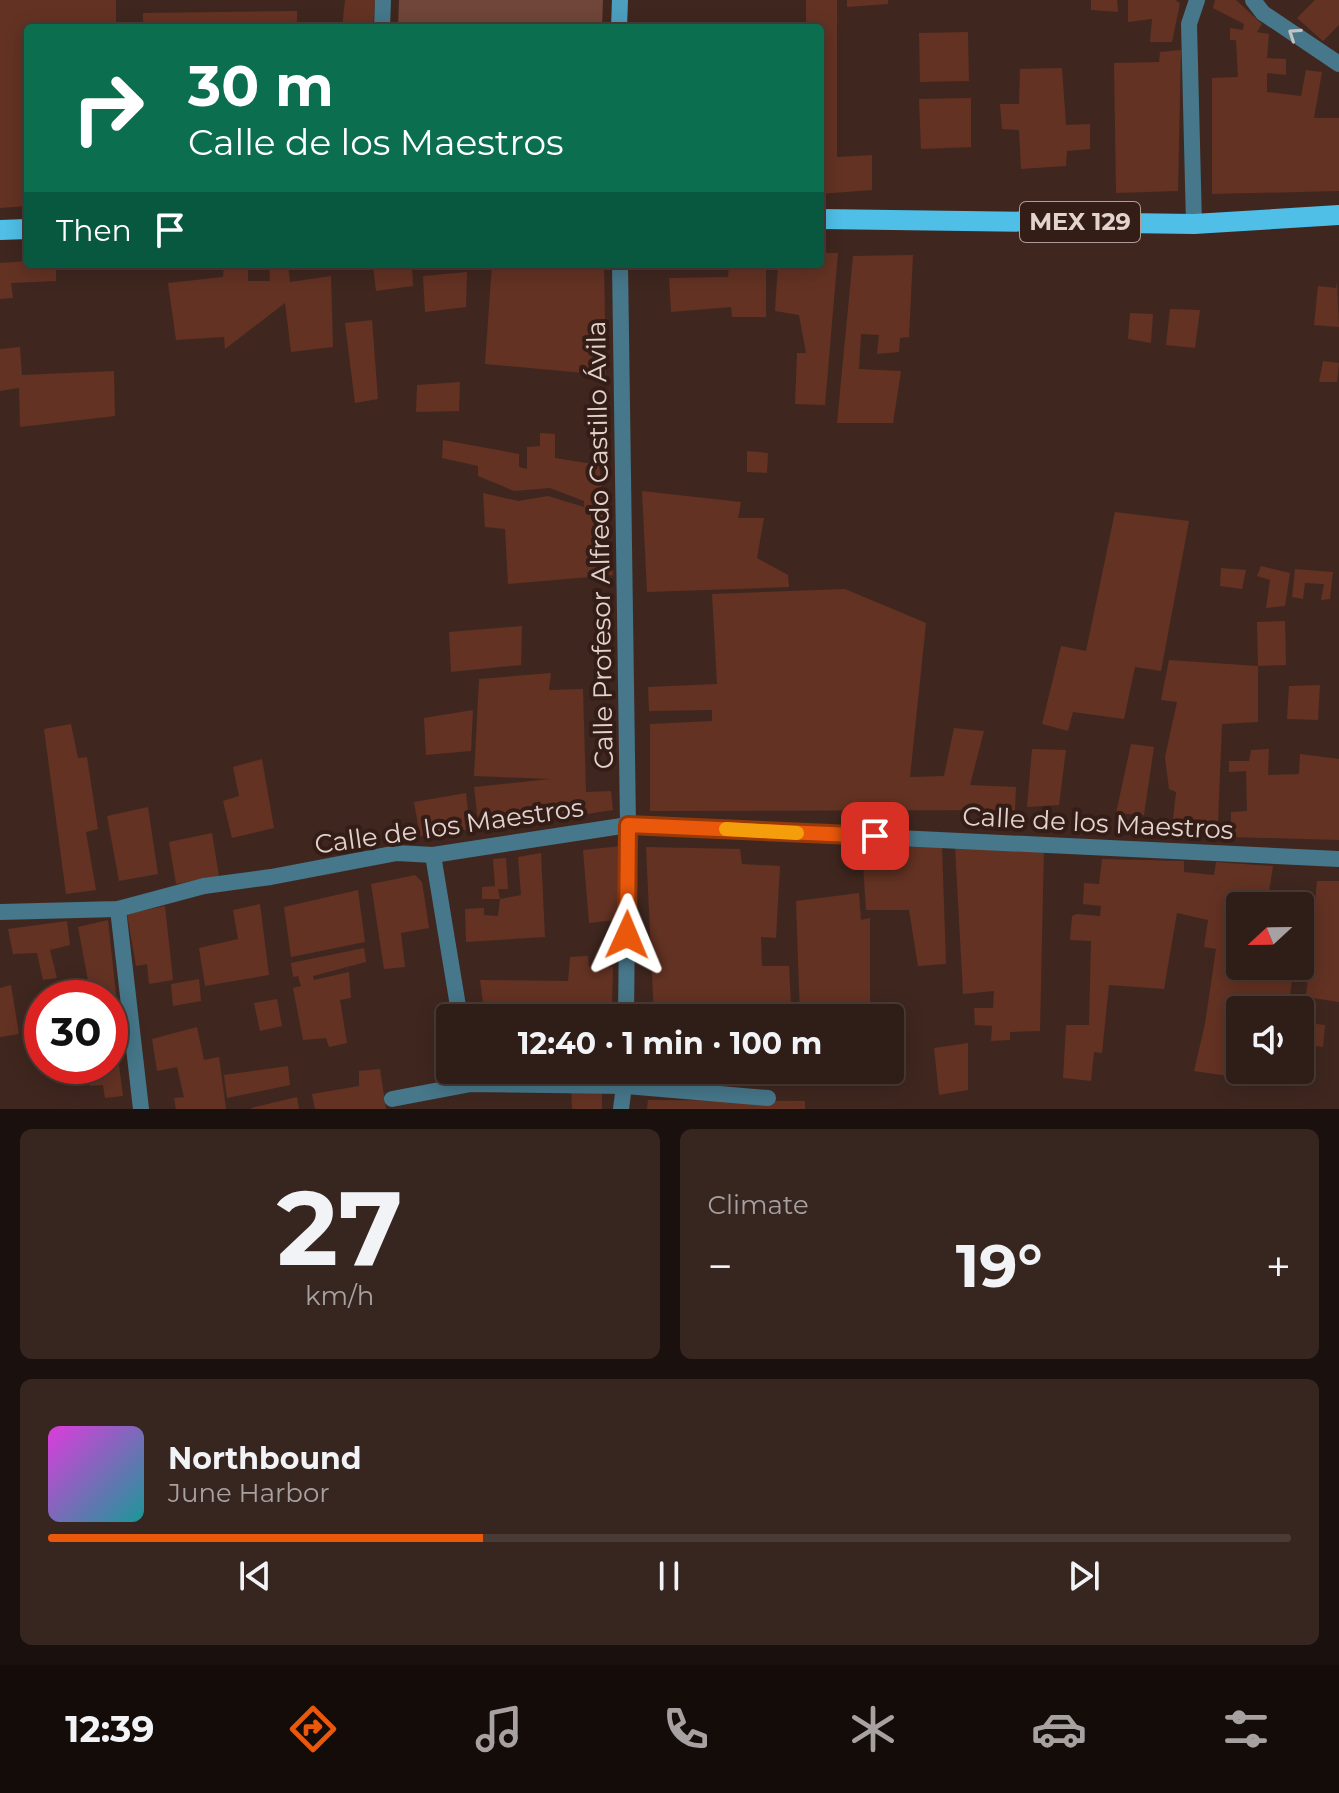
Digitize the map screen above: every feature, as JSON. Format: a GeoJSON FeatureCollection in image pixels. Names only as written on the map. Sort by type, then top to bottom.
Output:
{"type":"FeatureCollection","features":[{"type":"Feature","properties":{"kind":"main road"},"geometry":{"type":"LineString","coordinates":[[619,24],[620,0]]}},
{"type":"Feature","properties":{"kind":"main road","name":"MEX 129"},"geometry":{"type":"LineString","coordinates":[[824,219],[1194,224],[1339,215]]}},
{"type":"Feature","properties":{"kind":"main road"},"geometry":{"type":"LineString","coordinates":[[0,230],[24,229]]}},
{"type":"Feature","properties":{"kind":"street"},"geometry":{"type":"LineString","coordinates":[[382,24],[383,0]]}},
{"type":"Feature","properties":{"kind":"street"},"geometry":{"type":"LineString","coordinates":[[1194,224],[1189,24],[1197,0]]}},
{"type":"Feature","properties":{"kind":"street"},"geometry":{"type":"LineString","coordinates":[[1253,0],[1263,13],[1339,64]]}},
{"type":"Feature","properties":{"kind":"street","name":"Calle Profesor Alfredo Castillo Ávila"},"geometry":{"type":"LineString","coordinates":[[620,268],[628,825],[626,1004]]}},
{"type":"Feature","properties":{"kind":"street","name":"Calle de los Maestros"},"geometry":{"type":"LineString","coordinates":[[0,912],[118,909],[204,886],[271,877],[397,853],[433,855],[628,825],[1339,859]]}},
{"type":"Feature","properties":{"kind":"street"},"geometry":{"type":"LineString","coordinates":[[433,855],[458,1004]]}},
{"type":"Feature","properties":{"kind":"street"},"geometry":{"type":"LineString","coordinates":[[118,909],[141,1109]]}},
{"type":"Feature","properties":{"kind":"street"},"geometry":{"type":"LineString","coordinates":[[392,1099],[445,1084]]}},
{"type":"Feature","properties":{"kind":"street"},"geometry":{"type":"LineString","coordinates":[[621,1109],[625,1084]]}},
{"type":"Feature","properties":{"kind":"street"},"geometry":{"type":"LineString","coordinates":[[669,1084],[768,1098]]}},
{"type":"Feature","properties":{"kind":"shaded area"},"geometry":{"type":"Polygon","coordinates":[[[399,0],[603,0],[602,24],[398,24],[399,0]]]}},
{"type":"Feature","properties":{"kind":"building"},"geometry":{"type":"Polygon","coordinates":[[[0,0],[116,0],[116,24],[24,24],[24,206],[0,208],[0,0]]]}},
{"type":"Feature","properties":{"kind":"building"},"geometry":{"type":"Polygon","coordinates":[[[345,0],[375,0],[373,24],[342,24],[345,0]]]}},
{"type":"Feature","properties":{"kind":"building"},"geometry":{"type":"Polygon","coordinates":[[[806,0],[837,0],[837,157],[872,155],[872,190],[824,194],[824,24],[806,24],[806,0]]]}},
{"type":"Feature","properties":{"kind":"building"},"geometry":{"type":"Polygon","coordinates":[[[847,0],[888,0],[888,4],[847,7],[847,0]]]}},
{"type":"Feature","properties":{"kind":"building"},"geometry":{"type":"Polygon","coordinates":[[[1091,0],[1117,0],[1118,12],[1091,10],[1091,0]]]}},
{"type":"Feature","properties":{"kind":"building"},"geometry":{"type":"Polygon","coordinates":[[[1128,0],[1175,0],[1180,3],[1172,42],[1150,42],[1152,19],[1128,22],[1128,0]]]}},
{"type":"Feature","properties":{"kind":"building"},"geometry":{"type":"Polygon","coordinates":[[[1215,0],[1236,0],[1262,24],[1257,32],[1269,34],[1267,58],[1286,59],[1286,75],[1267,73],[1267,92],[1301,96],[1306,70],[1322,72],[1314,118],[1339,118],[1339,191],[1212,194],[1212,78],[1238,77],[1236,40],[1230,40],[1230,28],[1243,30],[1244,24],[1213,8],[1215,0]]]}},
{"type":"Feature","properties":{"kind":"building"},"geometry":{"type":"Polygon","coordinates":[[[1315,0],[1339,0],[1339,25],[1323,41],[1297,18],[1315,0]]]}},
{"type":"Feature","properties":{"kind":"building"},"geometry":{"type":"Polygon","coordinates":[[[297,11],[297,24],[143,24],[143,13],[297,11]]]}},
{"type":"Feature","properties":{"kind":"building"},"geometry":{"type":"Polygon","coordinates":[[[968,32],[969,81],[920,82],[919,33],[968,32]]]}},
{"type":"Feature","properties":{"kind":"building"},"geometry":{"type":"Polygon","coordinates":[[[1181,50],[1178,191],[1116,193],[1114,63],[1159,62],[1160,52],[1181,50]]]}},
{"type":"Feature","properties":{"kind":"building"},"geometry":{"type":"Polygon","coordinates":[[[1062,68],[1066,125],[1090,124],[1090,149],[1067,151],[1066,166],[1021,169],[1019,130],[1002,129],[1000,104],[1019,104],[1020,69],[1062,68]]]}},
{"type":"Feature","properties":{"kind":"building"},"geometry":{"type":"Polygon","coordinates":[[[971,98],[971,147],[921,149],[919,99],[971,98]]]}},
{"type":"Feature","properties":{"kind":"building"},"geometry":{"type":"Polygon","coordinates":[[[824,253],[838,253],[825,405],[795,404],[797,353],[806,353],[799,315],[775,311],[778,268],[824,268],[824,253]]]}},
{"type":"Feature","properties":{"kind":"building"},"geometry":{"type":"Polygon","coordinates":[[[913,255],[909,337],[900,338],[899,352],[877,354],[879,335],[861,334],[859,369],[901,371],[893,423],[837,423],[853,256],[913,255]]]}},
{"type":"Feature","properties":{"kind":"building"},"geometry":{"type":"Polygon","coordinates":[[[24,261],[24,268],[56,268],[56,281],[11,283],[13,298],[0,299],[0,263],[24,261]]]}},
{"type":"Feature","properties":{"kind":"building"},"geometry":{"type":"Polygon","coordinates":[[[224,268],[248,268],[248,281],[270,281],[269,268],[288,268],[290,282],[331,276],[333,347],[291,352],[285,303],[225,349],[224,337],[176,340],[168,283],[223,277],[224,268]]]}},
{"type":"Feature","properties":{"kind":"building"},"geometry":{"type":"Polygon","coordinates":[[[373,268],[412,268],[413,286],[376,291],[373,268]]]}},
{"type":"Feature","properties":{"kind":"building"},"geometry":{"type":"Polygon","coordinates":[[[492,268],[604,268],[606,375],[485,364],[492,268]]]}},
{"type":"Feature","properties":{"kind":"building"},"geometry":{"type":"Polygon","coordinates":[[[729,268],[766,268],[766,317],[732,317],[731,307],[671,312],[669,278],[728,277],[729,268]]]}},
{"type":"Feature","properties":{"kind":"building"},"geometry":{"type":"Polygon","coordinates":[[[467,272],[466,307],[425,312],[423,276],[467,272]]]}},
{"type":"Feature","properties":{"kind":"building"},"geometry":{"type":"Polygon","coordinates":[[[1337,282],[1339,327],[1314,325],[1318,286],[1336,288],[1337,282]]]}},
{"type":"Feature","properties":{"kind":"building"},"geometry":{"type":"Polygon","coordinates":[[[1170,309],[1200,310],[1195,348],[1166,345],[1170,309]]]}},
{"type":"Feature","properties":{"kind":"building"},"geometry":{"type":"Polygon","coordinates":[[[1130,313],[1153,314],[1151,343],[1128,339],[1130,313]]]}},
{"type":"Feature","properties":{"kind":"building"},"geometry":{"type":"Polygon","coordinates":[[[372,320],[378,399],[355,403],[345,323],[372,320]]]}},
{"type":"Feature","properties":{"kind":"building"},"geometry":{"type":"Polygon","coordinates":[[[20,347],[22,375],[114,371],[115,416],[20,427],[19,388],[0,391],[0,349],[20,347]]]}},
{"type":"Feature","properties":{"kind":"building"},"geometry":{"type":"Polygon","coordinates":[[[1323,361],[1339,363],[1337,382],[1319,382],[1323,361]]]}},
{"type":"Feature","properties":{"kind":"building"},"geometry":{"type":"Polygon","coordinates":[[[460,382],[459,411],[416,412],[417,385],[460,382]]]}},
{"type":"Feature","properties":{"kind":"building"},"geometry":{"type":"Polygon","coordinates":[[[540,433],[555,434],[555,458],[599,465],[613,575],[508,584],[505,529],[485,527],[483,493],[518,501],[548,496],[584,507],[584,501],[550,488],[514,491],[478,476],[478,466],[442,458],[443,440],[519,454],[519,467],[527,469],[527,447],[540,446],[540,433]]]}},
{"type":"Feature","properties":{"kind":"building"},"geometry":{"type":"Polygon","coordinates":[[[747,451],[768,453],[767,473],[747,472],[747,451]]]}},
{"type":"Feature","properties":{"kind":"building"},"geometry":{"type":"Polygon","coordinates":[[[642,491],[741,502],[738,518],[764,518],[757,558],[788,575],[789,587],[647,592],[642,491]]]}},
{"type":"Feature","properties":{"kind":"building"},"geometry":{"type":"Polygon","coordinates":[[[1115,512],[1189,521],[1161,671],[1135,667],[1124,719],[1073,712],[1068,731],[1042,724],[1061,646],[1086,651],[1115,512]]]}},
{"type":"Feature","properties":{"kind":"building"},"geometry":{"type":"Polygon","coordinates":[[[1261,566],[1290,573],[1285,606],[1266,608],[1270,580],[1257,576],[1261,566]]]}},
{"type":"Feature","properties":{"kind":"building"},"geometry":{"type":"Polygon","coordinates":[[[1221,568],[1246,570],[1242,589],[1220,586],[1221,568]]]}},
{"type":"Feature","properties":{"kind":"building"},"geometry":{"type":"Polygon","coordinates":[[[1295,569],[1333,572],[1330,599],[1321,600],[1324,584],[1305,583],[1303,599],[1292,597],[1295,569]]]}},
{"type":"Feature","properties":{"kind":"building"},"geometry":{"type":"Polygon","coordinates":[[[845,589],[926,623],[910,777],[944,776],[954,728],[984,731],[970,785],[1016,787],[1015,810],[650,811],[650,724],[712,721],[712,710],[649,711],[648,687],[717,684],[712,594],[845,589]]]}},
{"type":"Feature","properties":{"kind":"building"},"geometry":{"type":"Polygon","coordinates":[[[1285,621],[1286,665],[1258,666],[1257,622],[1285,621]]]}},
{"type":"Feature","properties":{"kind":"building"},"geometry":{"type":"Polygon","coordinates":[[[522,626],[521,665],[451,672],[449,632],[522,626]]]}},
{"type":"Feature","properties":{"kind":"building"},"geometry":{"type":"Polygon","coordinates":[[[1169,660],[1258,666],[1258,722],[1222,724],[1218,823],[1173,819],[1176,792],[1169,789],[1165,757],[1177,702],[1161,700],[1169,660]]]}},
{"type":"Feature","properties":{"kind":"building"},"geometry":{"type":"Polygon","coordinates":[[[551,673],[549,690],[583,689],[586,792],[611,791],[613,810],[479,830],[474,787],[550,779],[474,776],[479,679],[551,673]]]}},
{"type":"Feature","properties":{"kind":"building"},"geometry":{"type":"Polygon","coordinates":[[[1320,685],[1318,720],[1287,719],[1289,686],[1320,685]]]}},
{"type":"Feature","properties":{"kind":"building"},"geometry":{"type":"Polygon","coordinates":[[[473,710],[471,751],[426,755],[424,718],[473,710]]]}},
{"type":"Feature","properties":{"kind":"building"},"geometry":{"type":"Polygon","coordinates":[[[71,724],[78,758],[87,757],[98,829],[86,832],[96,890],[66,894],[44,729],[71,724]]]}},
{"type":"Feature","properties":{"kind":"building"},"geometry":{"type":"Polygon","coordinates":[[[1131,744],[1154,747],[1144,815],[1116,813],[1131,744]]]}},
{"type":"Feature","properties":{"kind":"building"},"geometry":{"type":"Polygon","coordinates":[[[1032,749],[1066,750],[1059,805],[1027,807],[1032,749]]]}},
{"type":"Feature","properties":{"kind":"building"},"geometry":{"type":"Polygon","coordinates":[[[1269,749],[1268,775],[1299,774],[1300,754],[1339,759],[1339,840],[1231,837],[1231,812],[1247,811],[1246,771],[1229,772],[1229,761],[1249,761],[1251,750],[1269,749]]]}},
{"type":"Feature","properties":{"kind":"building"},"geometry":{"type":"Polygon","coordinates":[[[262,759],[274,828],[232,838],[223,801],[239,796],[233,767],[262,759]]]}},
{"type":"Feature","properties":{"kind":"building"},"geometry":{"type":"Polygon","coordinates":[[[466,793],[470,829],[420,836],[414,802],[466,793]]]}},
{"type":"Feature","properties":{"kind":"building"},"geometry":{"type":"Polygon","coordinates":[[[148,807],[158,874],[119,881],[107,816],[148,807]]]}},
{"type":"Feature","properties":{"kind":"building"},"geometry":{"type":"Polygon","coordinates":[[[212,833],[219,876],[176,884],[169,842],[212,833]]]}},
{"type":"Feature","properties":{"kind":"building"},"geometry":{"type":"Polygon","coordinates":[[[942,845],[946,964],[918,966],[909,910],[866,910],[862,849],[942,845]]]}},
{"type":"Feature","properties":{"kind":"building"},"geometry":{"type":"Polygon","coordinates":[[[621,846],[626,919],[589,923],[583,850],[621,846]]]}},
{"type":"Feature","properties":{"kind":"building"},"geometry":{"type":"Polygon","coordinates":[[[955,846],[1044,846],[1040,1031],[1010,1032],[1010,1040],[991,1041],[992,1026],[975,1025],[974,1008],[993,1008],[994,991],[963,994],[955,846]]]}},
{"type":"Feature","properties":{"kind":"building"},"geometry":{"type":"Polygon","coordinates":[[[646,847],[740,849],[742,864],[780,866],[776,938],[761,937],[762,966],[789,966],[791,1004],[653,1004],[646,847]]]}},
{"type":"Feature","properties":{"kind":"building"},"geometry":{"type":"Polygon","coordinates":[[[541,853],[545,937],[466,942],[465,909],[484,908],[484,915],[498,916],[500,899],[521,895],[518,857],[541,853]]]}},
{"type":"Feature","properties":{"kind":"building"},"geometry":{"type":"Polygon","coordinates":[[[506,858],[508,889],[498,889],[500,899],[482,899],[482,887],[495,886],[493,859],[506,858]]]}},
{"type":"Feature","properties":{"kind":"building"},"geometry":{"type":"Polygon","coordinates":[[[1102,859],[1184,861],[1184,872],[1214,875],[1216,862],[1273,866],[1269,892],[1226,892],[1226,980],[1292,980],[1290,996],[1226,996],[1226,1076],[1194,1071],[1205,1024],[1216,949],[1204,947],[1208,920],[1177,913],[1164,989],[1109,985],[1102,1053],[1094,1052],[1091,1081],[1063,1078],[1066,1025],[1089,1025],[1091,941],[1070,940],[1072,916],[1100,916],[1101,906],[1083,904],[1084,883],[1099,884],[1102,859]]]}},
{"type":"Feature","properties":{"kind":"building"},"geometry":{"type":"Polygon","coordinates":[[[415,875],[422,882],[429,928],[401,933],[405,967],[384,969],[371,884],[415,875]]]}},
{"type":"Feature","properties":{"kind":"building"},"geometry":{"type":"Polygon","coordinates":[[[1317,881],[1339,881],[1339,1002],[1306,996],[1308,980],[1314,980],[1317,881]]]}},
{"type":"Feature","properties":{"kind":"building"},"geometry":{"type":"Polygon","coordinates":[[[358,890],[365,942],[291,957],[284,907],[358,890]]]}},
{"type":"Feature","properties":{"kind":"building"},"geometry":{"type":"Polygon","coordinates":[[[859,893],[861,920],[870,918],[870,1004],[800,1004],[796,901],[859,893]]]}},
{"type":"Feature","properties":{"kind":"building"},"geometry":{"type":"Polygon","coordinates":[[[260,904],[269,975],[205,986],[199,948],[238,939],[233,910],[260,904]]]}},
{"type":"Feature","properties":{"kind":"building"},"geometry":{"type":"Polygon","coordinates":[[[165,906],[173,980],[149,984],[147,964],[136,966],[127,914],[165,906]]]}},
{"type":"Feature","properties":{"kind":"building"},"geometry":{"type":"Polygon","coordinates":[[[108,920],[114,980],[88,980],[78,927],[108,920]]]}},
{"type":"Feature","properties":{"kind":"building"},"geometry":{"type":"Polygon","coordinates":[[[67,921],[70,945],[50,950],[57,978],[43,980],[37,953],[13,954],[8,929],[67,921]]]}},
{"type":"Feature","properties":{"kind":"building"},"geometry":{"type":"Polygon","coordinates":[[[364,948],[366,962],[313,976],[314,980],[349,972],[351,998],[340,1000],[347,1043],[329,1047],[326,1038],[303,1040],[293,988],[301,986],[298,976],[293,977],[291,963],[364,948]]]}},
{"type":"Feature","properties":{"kind":"building"},"geometry":{"type":"Polygon","coordinates":[[[588,956],[589,967],[613,967],[612,1004],[483,1004],[480,980],[568,981],[570,957],[588,956]]]}},
{"type":"Feature","properties":{"kind":"building"},"geometry":{"type":"Polygon","coordinates":[[[199,979],[201,1001],[173,1006],[171,984],[199,979]]]}},
{"type":"Feature","properties":{"kind":"building"},"geometry":{"type":"Polygon","coordinates":[[[11,985],[19,1034],[0,1037],[0,988],[11,985]]]}},
{"type":"Feature","properties":{"kind":"building"},"geometry":{"type":"Polygon","coordinates":[[[277,999],[282,1026],[260,1031],[254,1003],[277,999]]]}},
{"type":"Feature","properties":{"kind":"building"},"geometry":{"type":"Polygon","coordinates":[[[1314,1024],[1325,1025],[1323,1047],[1314,1046],[1314,1024]]]}},
{"type":"Feature","properties":{"kind":"building"},"geometry":{"type":"Polygon","coordinates":[[[197,1027],[204,1060],[219,1057],[226,1109],[176,1109],[174,1098],[184,1097],[177,1067],[157,1071],[152,1039],[197,1027]]]}},
{"type":"Feature","properties":{"kind":"building"},"geometry":{"type":"Polygon","coordinates":[[[968,1043],[968,1090],[939,1095],[934,1048],[968,1043]]]}},
{"type":"Feature","properties":{"kind":"building"},"geometry":{"type":"Polygon","coordinates":[[[288,1066],[290,1085],[227,1098],[224,1075],[288,1066]]]}},
{"type":"Feature","properties":{"kind":"building"},"geometry":{"type":"Polygon","coordinates":[[[380,1069],[386,1109],[315,1109],[312,1094],[359,1086],[359,1071],[380,1069]]]}},
{"type":"Feature","properties":{"kind":"building"},"geometry":{"type":"Polygon","coordinates":[[[89,1084],[121,1084],[123,1096],[105,1098],[103,1085],[89,1084]]]}},
{"type":"Feature","properties":{"kind":"building"},"geometry":{"type":"Polygon","coordinates":[[[571,1089],[602,1090],[602,1109],[572,1109],[571,1089]]]}},
{"type":"Feature","properties":{"kind":"building"},"geometry":{"type":"Polygon","coordinates":[[[297,1097],[299,1109],[251,1109],[251,1108],[297,1097]]]}},
{"type":"Feature","properties":{"kind":"building"},"geometry":{"type":"Polygon","coordinates":[[[648,1100],[805,1101],[805,1109],[647,1109],[648,1100]]]}},
{"type":"Feature","properties":{"kind":"slow traffic"},"geometry":{"type":"LineString","coordinates":[[726,829],[797,833]]}},
{"type":"Feature","properties":{"kind":"route"},"geometry":{"type":"LineString","coordinates":[[627,935],[628,825],[875,836]]}}]}
